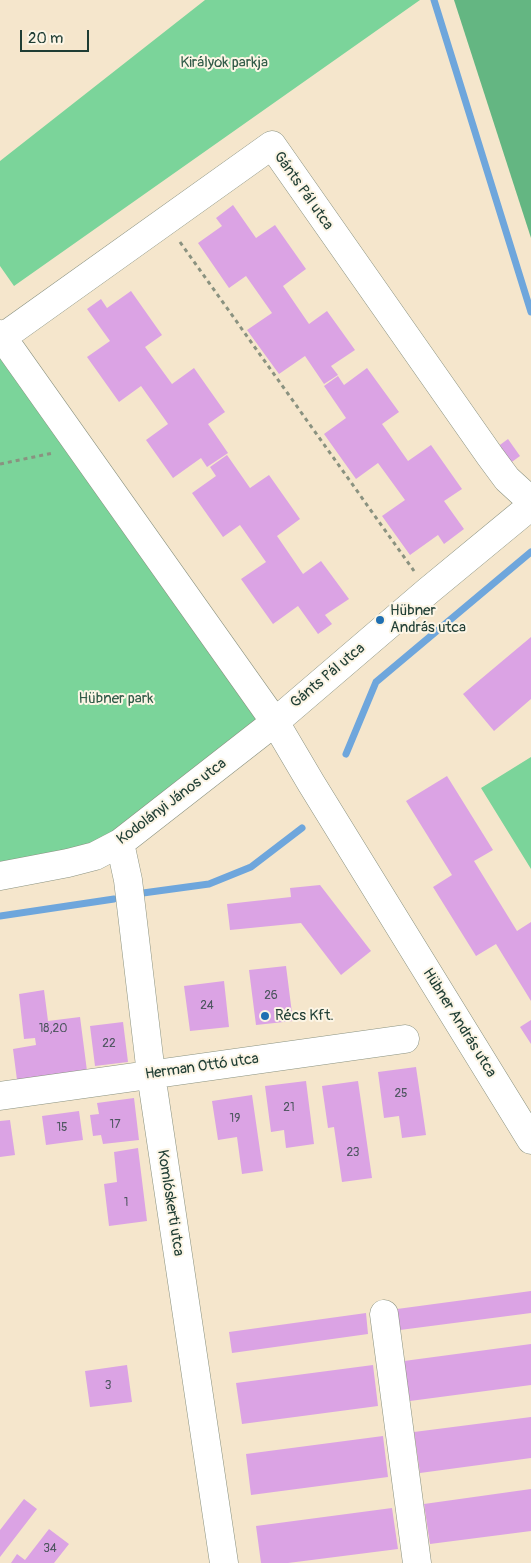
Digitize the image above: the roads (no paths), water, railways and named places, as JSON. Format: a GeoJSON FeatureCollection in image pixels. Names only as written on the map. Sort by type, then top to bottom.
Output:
{"type":"FeatureCollection","features":[{"type":"Feature","properties":{"kind":"street","name":"Gánts Pál utca"},"geometry":{"type":"LineString","coordinates":[[2,336],[272,145],[490,456],[507,479],[531,501]]}},
{"type":"Feature","properties":{"kind":"street","name":"Hübner András utca"},"geometry":{"type":"LineString","coordinates":[[2,336],[275,722],[306,776],[531,1140]]}},
{"type":"Feature","properties":{"kind":"street","name":"Gánts Pál utca"},"geometry":{"type":"LineString","coordinates":[[275,722],[531,506]]}},
{"type":"Feature","properties":{"kind":"street","name":"Kodolányi János utca"},"geometry":{"type":"LineString","coordinates":[[0,876],[95,856],[120,843],[275,722]]}},
{"type":"Feature","properties":{"kind":"street","name":"Komlóskerti utca"},"geometry":{"type":"LineString","coordinates":[[120,843],[128,880],[150,1074],[224,1563]]}},
{"type":"Feature","properties":{"kind":"street","name":"Herman Ottó utca"},"geometry":{"type":"LineString","coordinates":[[0,1096],[405,1039]]}},
{"type":"Feature","properties":{"kind":"street"},"geometry":{"type":"LineString","coordinates":[[384,1314],[417,1563]]}},
{"type":"Feature","properties":{"kind":"waterway"},"geometry":{"type":"LineString","coordinates":[[434,0],[531,312]]}},
{"type":"Feature","properties":{"kind":"waterway"},"geometry":{"type":"LineString","coordinates":[[346,754],[376,682],[531,552]]}},
{"type":"Feature","properties":{"kind":"waterway"},"geometry":{"type":"LineString","coordinates":[[143,893],[209,884],[251,867],[302,828]]}},
{"type":"Feature","properties":{"kind":"waterway"},"geometry":{"type":"LineString","coordinates":[[0,916],[114,899]]}},
{"type":"Feature","properties":{"kind":"place","name":"Hübner András utca"},"geometry":{"type":"Point","coordinates":[380,620]}},
{"type":"Feature","properties":{"kind":"place","name":"Récs Kft."},"geometry":{"type":"Point","coordinates":[265,1016]}},
{"type":"Feature","properties":{"kind":"park label","name":"Királyok parkja"},"geometry":{"type":"Point","coordinates":[224,63]}},
{"type":"Feature","properties":{"kind":"park label","name":"Hübner park"},"geometry":{"type":"Point","coordinates":[116,699]}}]}
